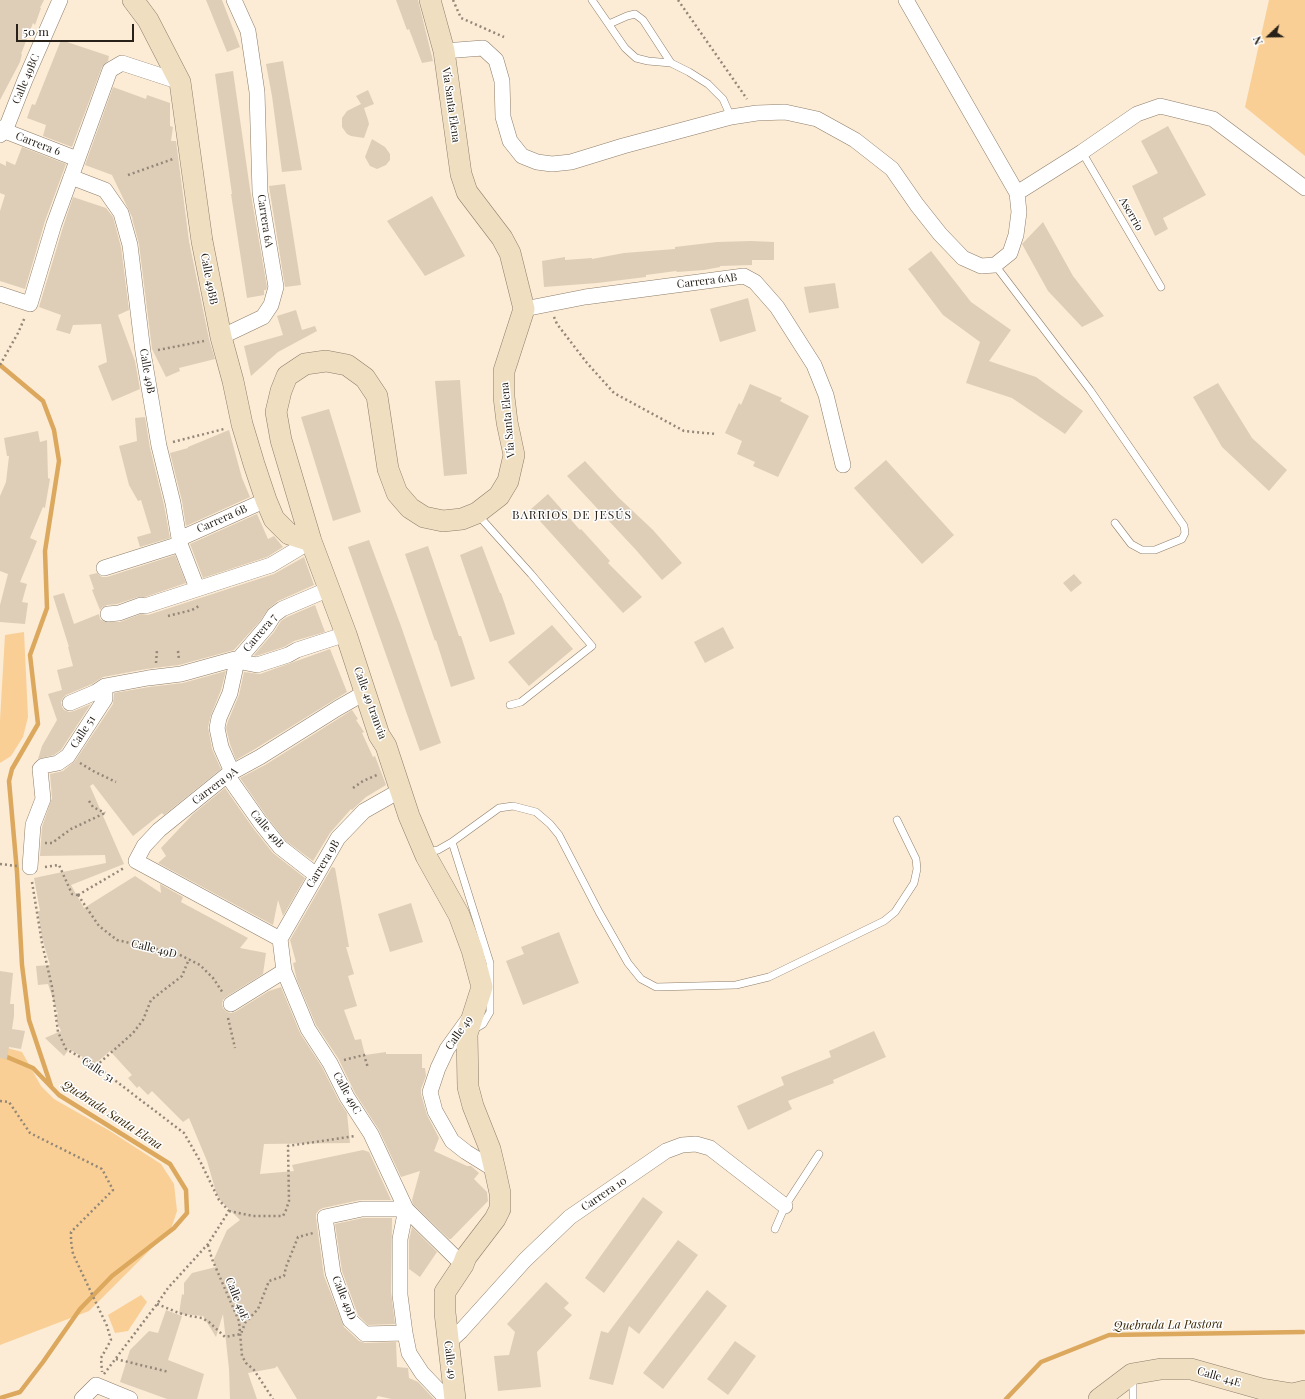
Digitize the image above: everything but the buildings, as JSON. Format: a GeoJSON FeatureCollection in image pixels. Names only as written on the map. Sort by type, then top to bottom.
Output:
{"type":"FeatureCollection","features":[{"type":"Feature","properties":{"kind":"main road","name":"Calle 49BB"},"geometry":{"type":"LineString","coordinates":[[133,0],[148,20],[180,82],[202,241],[221,337],[233,381],[242,424],[266,500],[274,519],[289,534],[312,541]]}},
{"type":"Feature","properties":{"kind":"main road","name":"Vía Santa Elena"},"geometry":{"type":"LineString","coordinates":[[377,396],[388,469],[397,493],[410,508],[424,517],[443,521],[462,518],[476,513],[499,496],[508,481],[514,455],[507,422],[504,397],[504,371],[524,309],[510,253],[502,238],[468,192],[461,174],[444,51],[430,0]]}},
{"type":"Feature","properties":{"kind":"main road","name":"Calle 49 tranvia"},"geometry":{"type":"LineString","coordinates":[[377,396],[365,378],[347,365],[326,361],[305,364],[287,376],[281,391],[276,412],[281,440],[312,541],[346,634],[380,735],[386,746],[409,816],[426,856],[460,915],[472,950],[482,987],[476,1009]]}},
{"type":"Feature","properties":{"kind":"main road","name":"Calle 49"},"geometry":{"type":"LineString","coordinates":[[455,1399],[445,1313],[445,1292],[463,1265],[466,1257],[495,1219],[500,1209],[500,1193],[490,1149],[473,1106],[468,1087],[467,1034],[476,1009]]}},
{"type":"Feature","properties":{"kind":"main road","name":"Calle 44E"},"geometry":{"type":"LineString","coordinates":[[1132,1374],[1161,1369],[1191,1369],[1262,1390],[1296,1395]]}},
{"type":"Feature","properties":{"kind":"main road"},"geometry":{"type":"LineString","coordinates":[[1099,1399],[1132,1374]]}},
{"type":"Feature","properties":{"kind":"street","name":"Calle 49BC"},"geometry":{"type":"LineString","coordinates":[[2,132],[60,0]]}},
{"type":"Feature","properties":{"kind":"street","name":"Carrera 6A"},"geometry":{"type":"LineString","coordinates":[[221,337],[263,318],[271,305],[276,287],[260,192],[257,92],[248,32],[234,0]]}},
{"type":"Feature","properties":{"kind":"street"},"geometry":{"type":"LineString","coordinates":[[444,51],[483,48],[496,60],[502,80],[503,117],[510,141],[522,156],[537,162],[552,164],[571,162],[623,146],[731,117],[757,113],[785,112],[817,119],[855,140],[892,169],[917,205],[940,234],[963,258],[981,266],[996,265],[1010,253],[1016,235],[1019,212],[1017,193],[906,0]]}},
{"type":"Feature","properties":{"kind":"street"},"geometry":{"type":"LineString","coordinates":[[0,294],[30,304],[54,224],[110,70],[122,63],[180,82]]}},
{"type":"Feature","properties":{"kind":"street"},"geometry":{"type":"LineString","coordinates":[[1017,193],[1082,152],[1137,114],[1160,106],[1214,120],[1305,188]]}},
{"type":"Feature","properties":{"kind":"street","name":"Carrera 6"},"geometry":{"type":"LineString","coordinates":[[2,132],[77,159]]}},
{"type":"Feature","properties":{"kind":"street","name":"Calle 49B"},"geometry":{"type":"LineString","coordinates":[[71,177],[105,190],[121,213],[130,245],[144,352],[159,446],[173,503],[179,541],[196,588]]}},
{"type":"Feature","properties":{"kind":"street","name":"Carrera 6AB"},"geometry":{"type":"LineString","coordinates":[[524,309],[624,291],[744,276],[755,282],[777,307],[814,365],[826,395],[842,465]]}},
{"type":"Feature","properties":{"kind":"street","name":"Carrera 6B"},"geometry":{"type":"LineString","coordinates":[[104,568],[179,541],[266,500]]}},
{"type":"Feature","properties":{"kind":"street"},"geometry":{"type":"LineString","coordinates":[[108,614],[119,613],[141,605],[145,606],[196,588],[271,565],[312,541]]}},
{"type":"Feature","properties":{"kind":"street","name":"Carrera 7"},"geometry":{"type":"LineString","coordinates":[[237,661],[274,615],[282,609],[329,590]]}},
{"type":"Feature","properties":{"kind":"street"},"geometry":{"type":"LineString","coordinates":[[70,703],[96,692],[105,686],[181,674],[235,659],[237,661],[257,665],[346,634]]}},
{"type":"Feature","properties":{"kind":"street","name":"Calle 49B"},"geometry":{"type":"LineString","coordinates":[[237,661],[230,693],[216,728],[230,774],[260,822],[280,846],[316,876]]}},
{"type":"Feature","properties":{"kind":"street","name":"Calle 51"},"geometry":{"type":"LineString","coordinates":[[30,867],[33,825],[42,799],[40,769],[43,766],[58,763],[68,756],[105,699],[105,686]]}},
{"type":"Feature","properties":{"kind":"street","name":"Carrera 9A"},"geometry":{"type":"LineString","coordinates":[[136,861],[144,846],[159,830],[230,774],[366,692]]}},
{"type":"Feature","properties":{"kind":"street","name":"Carrera 9B"},"geometry":{"type":"LineString","coordinates":[[280,939],[338,838],[364,811],[401,790]]}},
{"type":"Feature","properties":{"kind":"street"},"geometry":{"type":"LineString","coordinates":[[136,861],[280,939]]}},
{"type":"Feature","properties":{"kind":"street","name":"Calle 49C"},"geometry":{"type":"LineString","coordinates":[[280,939],[284,971],[308,1029],[330,1063],[347,1097],[371,1134],[406,1209]]}},
{"type":"Feature","properties":{"kind":"street"},"geometry":{"type":"LineString","coordinates":[[231,1004],[284,971]]}},
{"type":"Feature","properties":{"kind":"street","name":"Calle 49"},"geometry":{"type":"LineString","coordinates":[[476,1009],[447,1049],[438,1068],[430,1092],[435,1111],[452,1141],[466,1152],[495,1170]]}},
{"type":"Feature","properties":{"kind":"street","name":"Carrera 10"},"geometry":{"type":"LineString","coordinates":[[448,1343],[461,1331],[526,1260],[570,1218],[666,1151],[689,1144],[696,1144],[710,1148],[785,1206]]}},
{"type":"Feature","properties":{"kind":"street"},"geometry":{"type":"LineString","coordinates":[[326,1224],[362,1209],[406,1209],[463,1265]]}},
{"type":"Feature","properties":{"kind":"street"},"geometry":{"type":"LineString","coordinates":[[406,1209],[400,1239],[400,1295],[405,1333],[409,1353],[422,1373],[444,1399]]}},
{"type":"Feature","properties":{"kind":"street","name":"Calle 49D"},"geometry":{"type":"LineString","coordinates":[[326,1224],[333,1273],[350,1320],[365,1334],[405,1333]]}},
{"type":"Feature","properties":{"kind":"street"},"geometry":{"type":"LineString","coordinates":[[82,1399],[99,1380],[130,1399]]}},
{"type":"Feature","properties":{"kind":"lane"},"geometry":{"type":"LineString","coordinates":[[592,0],[625,48],[636,58],[648,62],[671,63],[689,72],[708,84],[723,99],[731,117]]}},
{"type":"Feature","properties":{"kind":"lane"},"geometry":{"type":"LineString","coordinates":[[609,24],[635,14],[643,20],[671,63]]}},
{"type":"Feature","properties":{"kind":"lane","name":"Aserrio"},"geometry":{"type":"LineString","coordinates":[[1082,152],[1161,287]]}},
{"type":"Feature","properties":{"kind":"lane"},"geometry":{"type":"LineString","coordinates":[[996,265],[1090,390],[1184,526],[1185,533],[1182,540],[1155,550],[1142,550],[1131,544],[1115,523]]}},
{"type":"Feature","properties":{"kind":"lane"},"geometry":{"type":"LineString","coordinates":[[476,513],[531,574],[592,646],[521,702],[510,705]]}},
{"type":"Feature","properties":{"kind":"lane"},"geometry":{"type":"LineString","coordinates":[[426,856],[452,842],[499,808],[513,806],[536,812],[550,824],[559,835],[599,912],[628,963],[641,978],[656,987],[736,985],[769,977],[884,921],[896,912],[914,883],[917,869],[916,859],[897,820]]}},
{"type":"Feature","properties":{"kind":"lane"},"geometry":{"type":"LineString","coordinates":[[452,842],[490,963],[490,1012],[483,1024],[467,1034]]}},
{"type":"Feature","properties":{"kind":"lane"},"geometry":{"type":"LineString","coordinates":[[775,1229],[785,1206],[819,1154]]}},
{"type":"Feature","properties":{"kind":"lane"},"geometry":{"type":"LineString","coordinates":[[1132,1374],[1133,1399]]}},
{"type":"Feature","properties":{"kind":"path"},"geometry":{"type":"LineString","coordinates":[[453,0],[461,18],[504,37]]}},
{"type":"Feature","properties":{"kind":"path"},"geometry":{"type":"LineString","coordinates":[[678,0],[757,113]]}},
{"type":"Feature","properties":{"kind":"path"},"geometry":{"type":"LineString","coordinates":[[128,175],[189,154]]}},
{"type":"Feature","properties":{"kind":"path"},"geometry":{"type":"LineString","coordinates":[[0,365],[18,332],[30,304]]}},
{"type":"Feature","properties":{"kind":"path"},"geometry":{"type":"LineString","coordinates":[[548,304],[557,324],[586,363],[614,393],[684,431],[716,434]]}},
{"type":"Feature","properties":{"kind":"path"},"geometry":{"type":"LineString","coordinates":[[144,352],[191,345],[221,337]]}},
{"type":"Feature","properties":{"kind":"path"},"geometry":{"type":"LineString","coordinates":[[159,446],[242,424]]}},
{"type":"Feature","properties":{"kind":"path"},"geometry":{"type":"LineString","coordinates":[[68,756],[95,772],[116,782]]}},
{"type":"Feature","properties":{"kind":"path"},"geometry":{"type":"LineString","coordinates":[[352,788],[363,781],[394,769]]}},
{"type":"Feature","properties":{"kind":"path"},"geometry":{"type":"LineString","coordinates":[[31,843],[52,843],[71,829],[105,813],[93,807],[89,801]]}},
{"type":"Feature","properties":{"kind":"path"},"geometry":{"type":"LineString","coordinates":[[78,895],[136,861]]}},
{"type":"Feature","properties":{"kind":"path","name":"Calle 49D"},"geometry":{"type":"LineString","coordinates":[[59,865],[72,894],[78,895],[99,926],[117,940],[178,954],[200,965],[213,978],[231,1004]]}},
{"type":"Feature","properties":{"kind":"path","name":"Calle 51"},"geometry":{"type":"LineString","coordinates":[[30,867],[37,914],[52,987],[58,1032],[66,1049],[96,1066],[184,1133],[200,1161],[219,1200],[229,1211]]}},
{"type":"Feature","properties":{"kind":"path"},"geometry":{"type":"LineString","coordinates":[[96,1066],[133,1034],[143,1020],[151,1000],[182,976],[189,959]]}},
{"type":"Feature","properties":{"kind":"path"},"geometry":{"type":"LineString","coordinates":[[231,1004],[227,1012],[235,1048]]}},
{"type":"Feature","properties":{"kind":"path"},"geometry":{"type":"LineString","coordinates":[[330,1063],[364,1055],[368,1068]]}},
{"type":"Feature","properties":{"kind":"path"},"geometry":{"type":"LineString","coordinates":[[0,1101],[9,1102],[30,1133],[102,1169],[113,1190],[71,1232],[73,1254],[107,1326],[111,1340],[101,1358],[99,1380]]}},
{"type":"Feature","properties":{"kind":"path"},"geometry":{"type":"LineString","coordinates":[[99,1380],[168,1288],[208,1244],[229,1211],[253,1216],[283,1216],[289,1201],[288,1146],[371,1134]]}},
{"type":"Feature","properties":{"kind":"path"},"geometry":{"type":"LineString","coordinates":[[157,1304],[178,1313],[202,1318],[209,1322],[225,1337],[241,1334],[245,1323],[258,1309],[269,1281],[284,1276],[298,1237],[326,1224]]}},
{"type":"Feature","properties":{"kind":"path","name":"Calle 49E"},"geometry":{"type":"LineString","coordinates":[[208,1244],[212,1259],[239,1321],[242,1356],[246,1364],[254,1370],[273,1399]]}},
{"type":"Feature","properties":{"kind":"path"},"geometry":{"type":"LineString","coordinates":[[116,1359],[169,1372]]}},
{"type":"Feature","properties":{"kind":"shaded area"},"geometry":{"type":"Polygon","coordinates":[[[1269,0],[1305,0],[1305,156],[1245,107],[1269,0]]]}},
{"type":"Feature","properties":{"kind":"shaded area"},"geometry":{"type":"Polygon","coordinates":[[[24,632],[28,717],[23,737],[11,756],[0,763],[0,720],[5,635],[24,632]]]}},
{"type":"Feature","properties":{"kind":"shaded area"},"geometry":{"type":"Polygon","coordinates":[[[0,1046],[22,1052],[41,1086],[54,1099],[110,1131],[161,1164],[174,1184],[177,1211],[171,1229],[89,1311],[0,1345],[0,1046]]]}},
{"type":"Feature","properties":{"kind":"shaded area"},"geometry":{"type":"Polygon","coordinates":[[[141,1295],[147,1302],[128,1331],[115,1333],[108,1315],[141,1295]]]}},
{"type":"Feature","properties":{"kind":"waterway","name":"Quebrada Santa Elena"},"geometry":{"type":"LineString","coordinates":[[0,365],[43,401],[54,430],[59,461],[45,551],[47,608],[30,655],[38,724],[12,769],[9,781],[17,872],[22,965],[29,1020],[51,1086]]}},
{"type":"Feature","properties":{"kind":"waterway","name":"Quebrada Santa Elena"},"geometry":{"type":"LineString","coordinates":[[0,1054],[33,1068],[59,1095],[170,1164],[186,1190],[187,1213],[174,1228],[112,1276],[80,1309],[20,1392],[0,1398]]}},
{"type":"Feature","properties":{"kind":"waterway","name":"Quebrada La Pastora"},"geometry":{"type":"LineString","coordinates":[[1006,1399],[1041,1362],[1109,1335],[1303,1332]]}},
{"type":"Feature","properties":{"kind":"district","name":"BARRIOS DE JESÚS"},"geometry":{"type":"Point","coordinates":[572,515]}}]}
